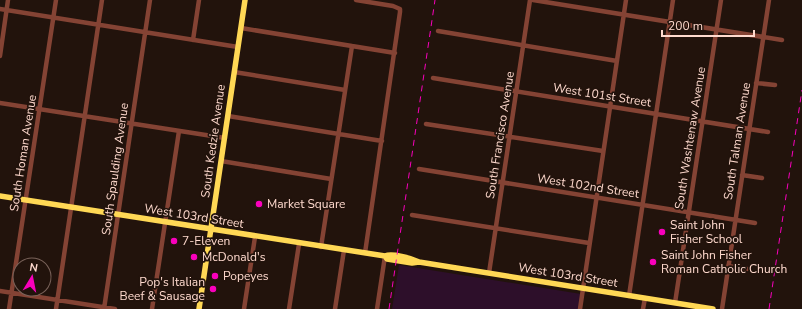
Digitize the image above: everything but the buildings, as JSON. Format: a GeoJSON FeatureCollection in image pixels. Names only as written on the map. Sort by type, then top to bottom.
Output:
{"type":"FeatureCollection","features":[{"type":"Feature","properties":{"kind":"main road","name":"South Kedzie Avenue"},"geometry":{"type":"LineString","coordinates":[[199,309],[245,0]]}},
{"type":"Feature","properties":{"kind":"main road","name":"West 103rd Street"},"geometry":{"type":"LineString","coordinates":[[0,196],[299,244],[365,254],[395,256],[413,259],[419,262],[713,309]]}},
{"type":"Feature","properties":{"kind":"street"},"geometry":{"type":"LineString","coordinates":[[0,56],[8,0]]}},
{"type":"Feature","properties":{"kind":"street","name":"South Homan Avenue"},"geometry":{"type":"LineString","coordinates":[[17,257],[56,0]]}},
{"type":"Feature","properties":{"kind":"street"},"geometry":{"type":"LineString","coordinates":[[56,309],[102,0]]}},
{"type":"Feature","properties":{"kind":"street","name":"South Spaulding Avenue"},"geometry":{"type":"LineString","coordinates":[[104,308],[150,0]]}},
{"type":"Feature","properties":{"kind":"street"},"geometry":{"type":"LineString","coordinates":[[193,40],[199,0]]}},
{"type":"Feature","properties":{"kind":"street"},"geometry":{"type":"LineString","coordinates":[[356,0],[393,6],[400,9],[395,53],[365,254]]}},
{"type":"Feature","properties":{"kind":"street"},"geometry":{"type":"LineString","coordinates":[[532,0],[782,40]]}},
{"type":"Feature","properties":{"kind":"street","name":"South Francisco Avenue"},"geometry":{"type":"LineString","coordinates":[[489,273],[523,45],[532,0]]}},
{"type":"Feature","properties":{"kind":"street"},"geometry":{"type":"LineString","coordinates":[[580,309],[626,0]]}},
{"type":"Feature","properties":{"kind":"street"},"geometry":{"type":"LineString","coordinates":[[629,296],[674,0]]}},
{"type":"Feature","properties":{"kind":"street","name":"South Washtenaw Avenue"},"geometry":{"type":"LineString","coordinates":[[675,303],[721,0]]}},
{"type":"Feature","properties":{"kind":"street","name":"South Talman Avenue"},"geometry":{"type":"LineString","coordinates":[[722,309],[769,0]]}},
{"type":"Feature","properties":{"kind":"street"},"geometry":{"type":"LineString","coordinates":[[0,9],[238,47]]}},
{"type":"Feature","properties":{"kind":"street"},"geometry":{"type":"LineString","coordinates":[[241,28],[395,53]]}},
{"type":"Feature","properties":{"kind":"street"},"geometry":{"type":"LineString","coordinates":[[438,31],[617,61]]}},
{"type":"Feature","properties":{"kind":"street"},"geometry":{"type":"LineString","coordinates":[[321,247],[352,46]]}},
{"type":"Feature","properties":{"kind":"street"},"geometry":{"type":"LineString","coordinates":[[234,72],[345,90]]}},
{"type":"Feature","properties":{"kind":"street","name":"West 101st Street"},"geometry":{"type":"LineString","coordinates":[[433,78],[768,132]]}},
{"type":"Feature","properties":{"kind":"street"},"geometry":{"type":"LineString","coordinates":[[756,83],[775,85]]}},
{"type":"Feature","properties":{"kind":"street"},"geometry":{"type":"LineString","coordinates":[[0,103],[224,138]]}},
{"type":"Feature","properties":{"kind":"street"},"geometry":{"type":"LineString","coordinates":[[228,116],[382,141]]}},
{"type":"Feature","properties":{"kind":"street"},"geometry":{"type":"LineString","coordinates":[[426,124],[603,151]]}},
{"type":"Feature","properties":{"kind":"street"},"geometry":{"type":"LineString","coordinates":[[152,309],[179,131]]}},
{"type":"Feature","properties":{"kind":"street"},"geometry":{"type":"LineString","coordinates":[[221,161],[331,179]]}},
{"type":"Feature","properties":{"kind":"street","name":"West 102nd Street"},"geometry":{"type":"LineString","coordinates":[[419,169],[755,223]]}},
{"type":"Feature","properties":{"kind":"street"},"geometry":{"type":"LineString","coordinates":[[742,175],[762,178]]}},
{"type":"Feature","properties":{"kind":"street"},"geometry":{"type":"LineString","coordinates":[[412,215],[589,244]]}},
{"type":"Feature","properties":{"kind":"street"},"geometry":{"type":"LineString","coordinates":[[244,309],[255,237]]}},
{"type":"Feature","properties":{"kind":"street"},"geometry":{"type":"LineString","coordinates":[[289,309],[299,244]]}},
{"type":"Feature","properties":{"kind":"street"},"geometry":{"type":"LineString","coordinates":[[335,309],[344,250]]}},
{"type":"Feature","properties":{"kind":"street"},"geometry":{"type":"LineString","coordinates":[[377,309],[385,256]]}},
{"type":"Feature","properties":{"kind":"street"},"geometry":{"type":"LineString","coordinates":[[728,266],[748,269]]}},
{"type":"Feature","properties":{"kind":"street"},"geometry":{"type":"LineString","coordinates":[[0,291],[12,293]]}},
{"type":"Feature","properties":{"kind":"street","name":"South Homan Avenue"},"geometry":{"type":"LineString","coordinates":[[9,309],[12,293]]}},
{"type":"Feature","properties":{"kind":"street"},"geometry":{"type":"LineString","coordinates":[[38,297],[115,309]]}},
{"type":"Feature","properties":{"kind":"street"},"geometry":{"type":"LineString","coordinates":[[643,309],[645,298]]}},
{"type":"Feature","properties":{"kind":"shaded area"},"geometry":{"type":"Polygon","coordinates":[[[399,265],[581,294],[578,309],[392,309],[399,265]]]}},
{"type":"Feature","properties":{"kind":"railway"},"geometry":{"type":"LineString","coordinates":[[389,309],[435,0]]}},
{"type":"Feature","properties":{"kind":"railway"},"geometry":{"type":"LineString","coordinates":[[769,309],[802,90]]}},
{"type":"Feature","properties":{"kind":"place","name":"Market Square"},"geometry":{"type":"Point","coordinates":[259,204]}},
{"type":"Feature","properties":{"kind":"place","name":"Saint John Fisher School"},"geometry":{"type":"Point","coordinates":[662,232]}},
{"type":"Feature","properties":{"kind":"place","name":"7-Eleven"},"geometry":{"type":"Point","coordinates":[174,241]}},
{"type":"Feature","properties":{"kind":"place","name":"McDonald's"},"geometry":{"type":"Point","coordinates":[194,257]}},
{"type":"Feature","properties":{"kind":"place","name":"Saint John Fisher Roman Catholic Church"},"geometry":{"type":"Point","coordinates":[653,262]}},
{"type":"Feature","properties":{"kind":"place","name":"Popeyes"},"geometry":{"type":"Point","coordinates":[215,276]}},
{"type":"Feature","properties":{"kind":"place","name":"Pop's Italian Beef & Sausage"},"geometry":{"type":"Point","coordinates":[213,289]}}]}
